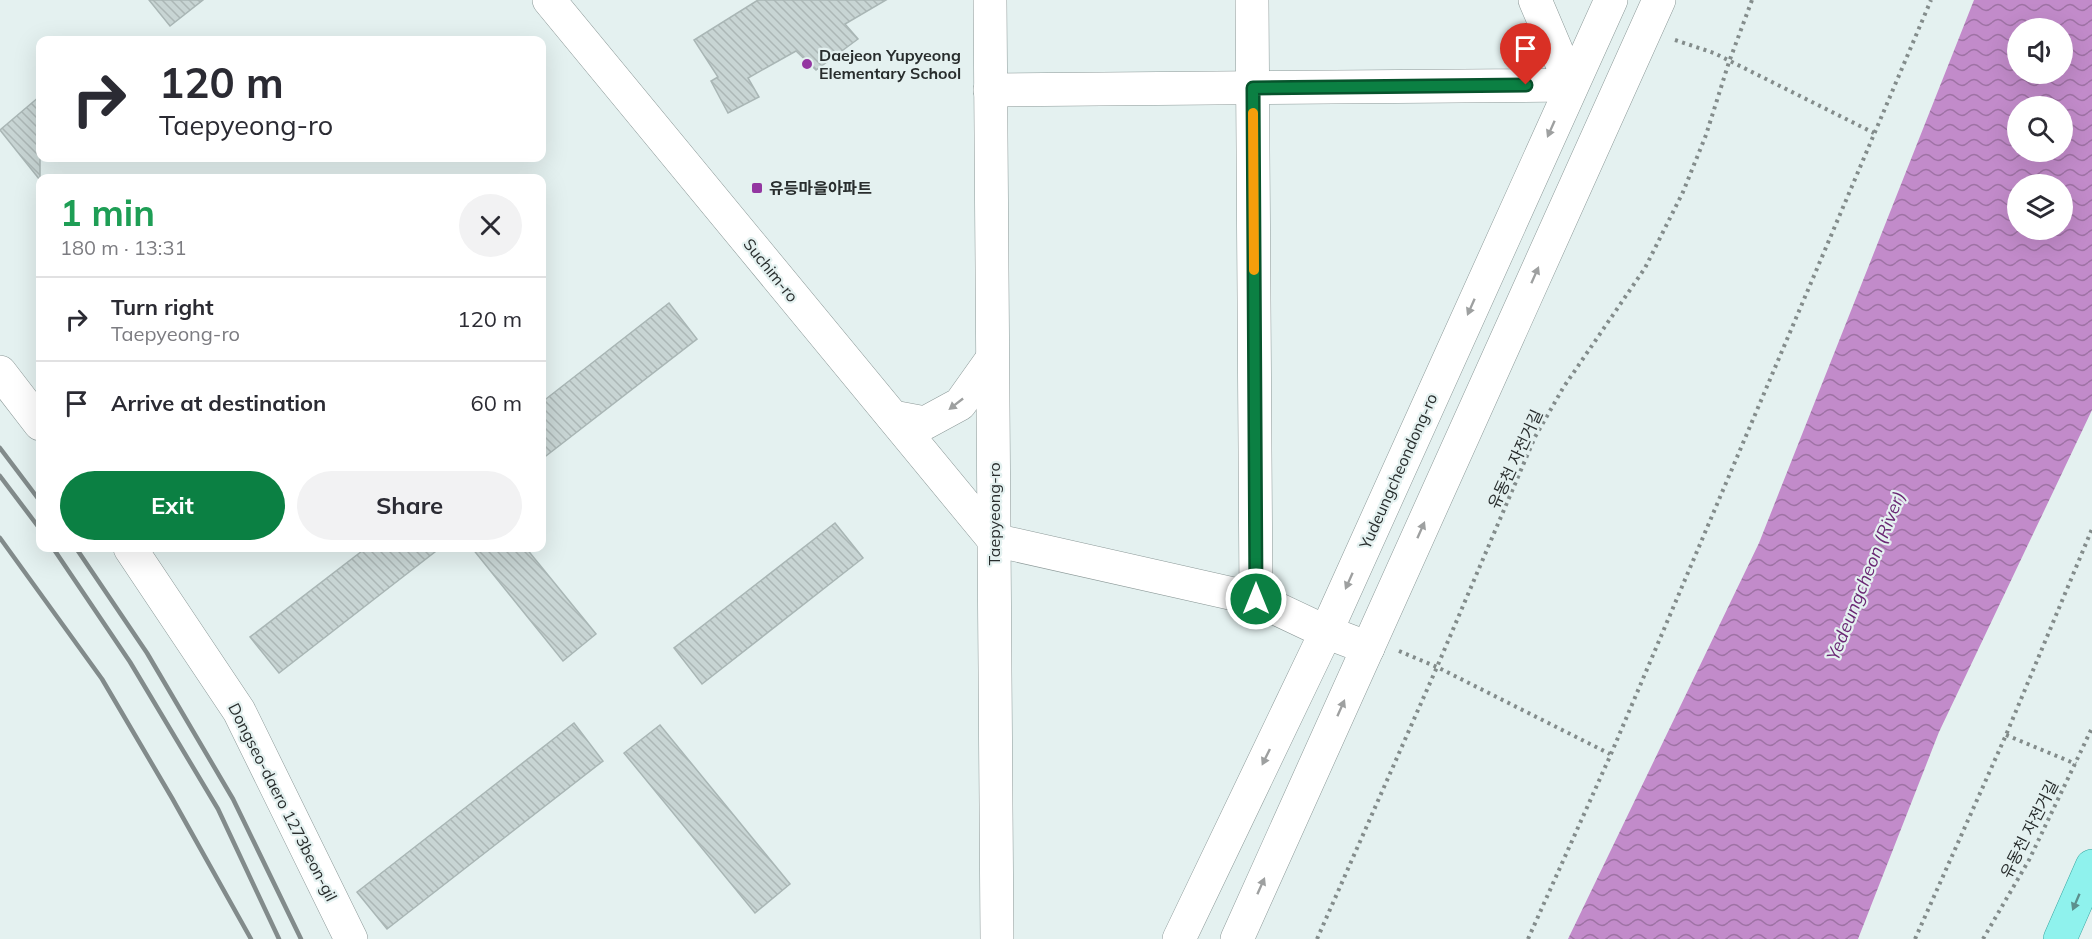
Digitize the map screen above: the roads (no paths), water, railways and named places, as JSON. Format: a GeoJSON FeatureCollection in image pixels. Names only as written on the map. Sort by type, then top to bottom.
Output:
{"type":"FeatureCollection","features":[{"type":"Feature","properties":{"kind":"main road","name":"Suchim-ro"},"geometry":{"type":"LineString","coordinates":[[549,0],[994,540]]}},
{"type":"Feature","properties":{"kind":"main road","name":"Taepyeong-ro"},"geometry":{"type":"LineString","coordinates":[[990,0],[997,939]]}},
{"type":"Feature","properties":{"kind":"main road"},"geometry":{"type":"LineString","coordinates":[[1252,0],[1256,599]]}},
{"type":"Feature","properties":{"kind":"main road"},"geometry":{"type":"LineString","coordinates":[[990,90],[1571,85],[1535,0]]}},
{"type":"Feature","properties":{"kind":"main road","name":"Yudeungcheondong-ro"},"geometry":{"type":"LineString","coordinates":[[1179,939],[1326,632],[1611,0]]}},
{"type":"Feature","properties":{"kind":"main road"},"geometry":{"type":"LineString","coordinates":[[1237,939],[1382,649],[1659,0]]}},
{"type":"Feature","properties":{"kind":"main road"},"geometry":{"type":"LineString","coordinates":[[893,417],[925,423],[960,404],[992,359]]}},
{"type":"Feature","properties":{"kind":"main road"},"geometry":{"type":"LineString","coordinates":[[0,372],[36,419]]}},
{"type":"Feature","properties":{"kind":"main road"},"geometry":{"type":"LineString","coordinates":[[994,540],[1256,599],[1326,632],[1382,649]]}},
{"type":"Feature","properties":{"kind":"main road","name":"Dongseo-daero 1273beon-gil"},"geometry":{"type":"LineString","coordinates":[[133,552],[239,711],[351,939]]}},
{"type":"Feature","properties":{"kind":"main road"},"geometry":{"type":"LineString","coordinates":[[2060,939],[2092,866]]}},
{"type":"Feature","properties":{"kind":"water","name":"Yedeungcheon (River)"},"geometry":{"type":"Polygon","coordinates":[[[1974,0],[2092,0],[2092,410],[1939,732],[1858,939],[1568,939],[1759,543],[1974,0]]]}},
{"type":"Feature","properties":{"kind":"railway"},"geometry":{"type":"LineString","coordinates":[[0,448],[36,496]]}},
{"type":"Feature","properties":{"kind":"railway"},"geometry":{"type":"LineString","coordinates":[[0,476],[36,524]]}},
{"type":"Feature","properties":{"kind":"railway"},"geometry":{"type":"LineString","coordinates":[[0,538],[102,679],[251,939]]}},
{"type":"Feature","properties":{"kind":"railway"},"geometry":{"type":"LineString","coordinates":[[56,552],[130,662],[218,809],[279,939]]}},
{"type":"Feature","properties":{"kind":"railway"},"geometry":{"type":"LineString","coordinates":[[79,552],[147,653],[233,799],[301,939]]}},
{"type":"Feature","properties":{"kind":"place","name":"Daejeon Yupyeong Elementary School"},"geometry":{"type":"Point","coordinates":[807,64]}},
{"type":"Feature","properties":{"kind":"place","name":"유등마을아파트"},"geometry":{"type":"Point","coordinates":[757,188]}}]}
